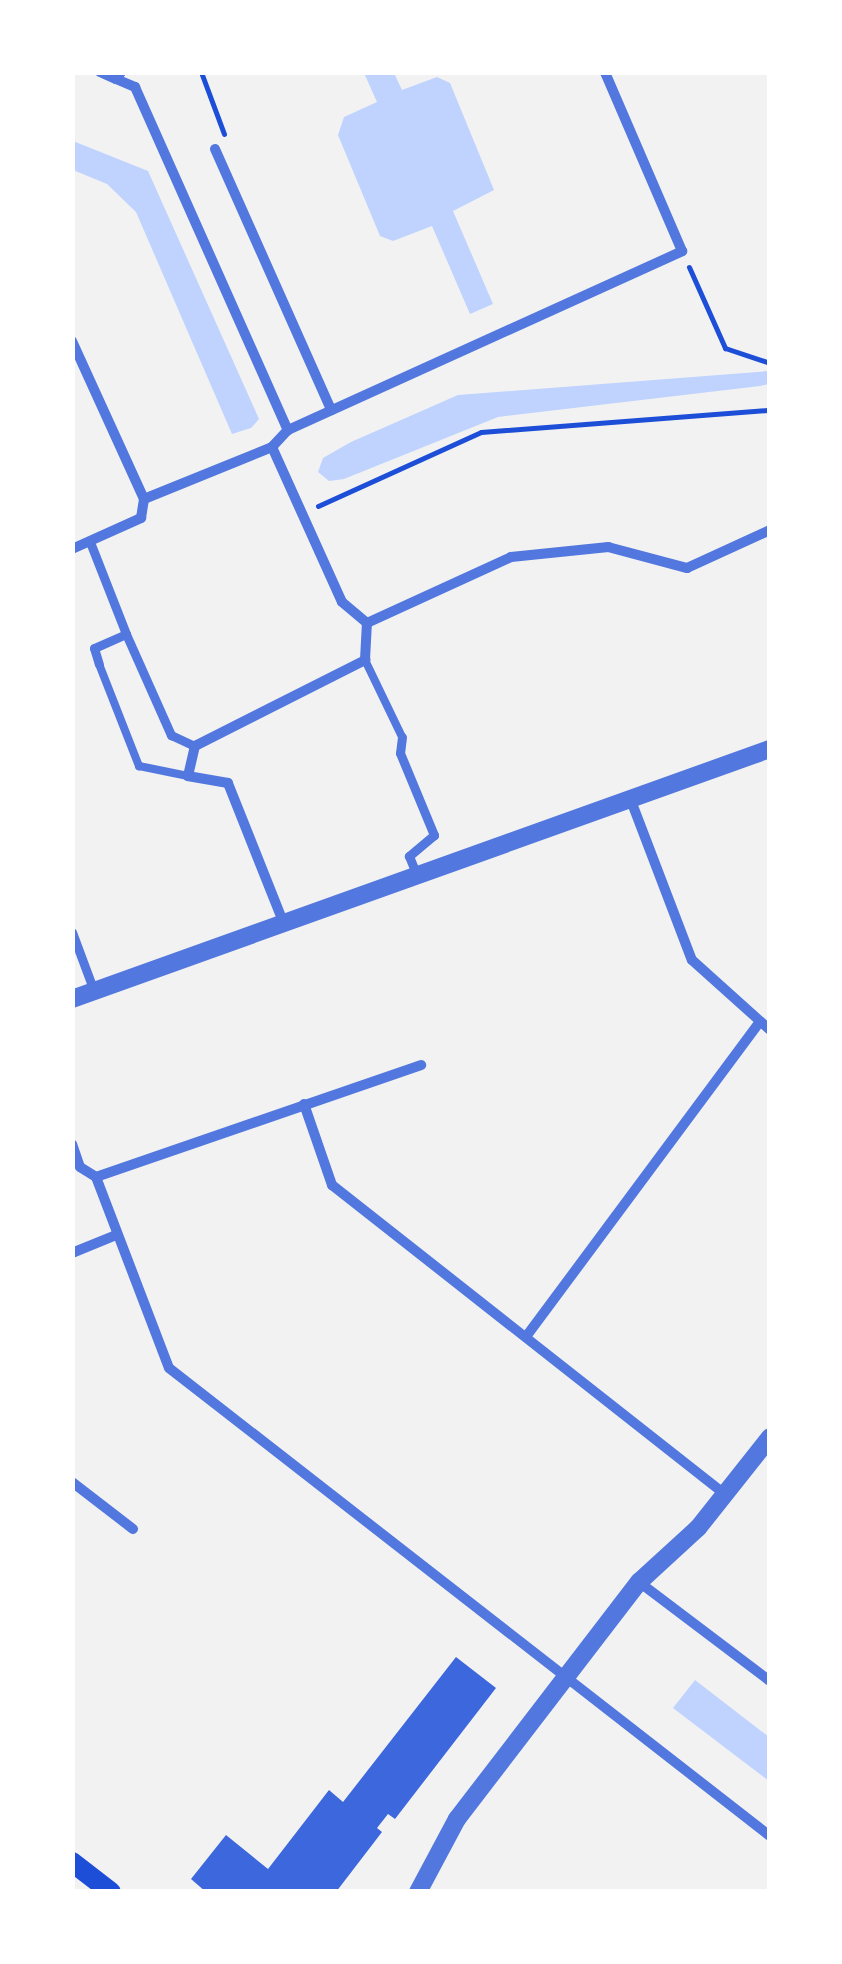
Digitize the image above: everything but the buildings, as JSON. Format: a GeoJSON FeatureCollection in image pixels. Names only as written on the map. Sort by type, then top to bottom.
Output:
{"type":"FeatureCollection","features":[{"type":"Feature","properties":{"kind":"main road"},"geometry":{"type":"LineString","coordinates":[[72,1862],[111,1892]]}},
{"type":"Feature","properties":{"kind":"street"},"geometry":{"type":"LineString","coordinates":[[100,72],[119,76],[135,86],[288,430]]}},
{"type":"Feature","properties":{"kind":"street"},"geometry":{"type":"LineString","coordinates":[[144,499],[272,446],[288,430],[682,251],[607,73]]}},
{"type":"Feature","properties":{"kind":"street"},"geometry":{"type":"LineString","coordinates":[[215,149],[331,410]]}},
{"type":"Feature","properties":{"kind":"street"},"geometry":{"type":"LineString","coordinates":[[72,341],[144,499],[141,518],[72,549]]}},
{"type":"Feature","properties":{"kind":"street"},"geometry":{"type":"LineString","coordinates":[[272,446],[342,602],[366,623]]}},
{"type":"Feature","properties":{"kind":"street"},"geometry":{"type":"LineString","coordinates":[[366,623],[511,557],[608,547],[687,568],[770,530]]}},
{"type":"Feature","properties":{"kind":"street"},"geometry":{"type":"LineString","coordinates":[[90,542],[171,735],[195,746]]}},
{"type":"Feature","properties":{"kind":"street"},"geometry":{"type":"LineString","coordinates":[[195,746],[365,660],[366,623]]}},
{"type":"Feature","properties":{"kind":"street"},"geometry":{"type":"LineString","coordinates":[[100,664],[94,648],[126,634]]}},
{"type":"Feature","properties":{"kind":"street"},"geometry":{"type":"LineString","coordinates":[[402,738],[400,753],[434,835],[409,856],[418,878]]}},
{"type":"Feature","properties":{"kind":"street"},"geometry":{"type":"LineString","coordinates":[[195,746],[188,776],[228,783],[284,924]]}},
{"type":"Feature","properties":{"kind":"street"},"geometry":{"type":"LineString","coordinates":[[72,998],[418,878],[465,855],[770,749]]}},
{"type":"Feature","properties":{"kind":"street"},"geometry":{"type":"LineString","coordinates":[[630,798],[692,960],[770,1030]]}},
{"type":"Feature","properties":{"kind":"street"},"geometry":{"type":"LineString","coordinates":[[72,932],[94,991]]}},
{"type":"Feature","properties":{"kind":"street"},"geometry":{"type":"LineString","coordinates":[[528,1334],[759,1023]]}},
{"type":"Feature","properties":{"kind":"street"},"geometry":{"type":"LineString","coordinates":[[96,1177],[422,1065]]}},
{"type":"Feature","properties":{"kind":"street"},"geometry":{"type":"LineString","coordinates":[[304,1104],[332,1185],[528,1334],[724,1494]]}},
{"type":"Feature","properties":{"kind":"street"},"geometry":{"type":"LineString","coordinates":[[72,1144],[80,1167],[96,1177],[169,1368],[770,1836]]}},
{"type":"Feature","properties":{"kind":"street"},"geometry":{"type":"LineString","coordinates":[[72,1252],[116,1235]]}},
{"type":"Feature","properties":{"kind":"street"},"geometry":{"type":"LineString","coordinates":[[418,1892],[456,1818],[639,1582],[724,1494],[770,1437]]}},
{"type":"Feature","properties":{"kind":"street"},"geometry":{"type":"LineString","coordinates":[[72,1482],[133,1529]]}},
{"type":"Feature","properties":{"kind":"street"},"geometry":{"type":"LineString","coordinates":[[639,1582],[770,1681]]}},
{"type":"Feature","properties":{"kind":"lane"},"geometry":{"type":"LineString","coordinates":[[365,660],[402,738]]}},
{"type":"Feature","properties":{"kind":"lane"},"geometry":{"type":"LineString","coordinates":[[100,664],[139,766],[188,776]]}},
{"type":"Feature","properties":{"kind":"path"},"geometry":{"type":"LineString","coordinates":[[201,72],[226,131],[215,149]]}},
{"type":"Feature","properties":{"kind":"path"},"geometry":{"type":"LineString","coordinates":[[682,251],[725,348],[769,362]]}},
{"type":"Feature","properties":{"kind":"path"},"geometry":{"type":"LineString","coordinates":[[302,514],[480,432],[770,410]]}},
{"type":"Feature","properties":{"kind":"water"},"geometry":{"type":"Polygon","coordinates":[[[364,73],[394,73],[402,90],[437,77],[450,83],[494,190],[453,211],[493,304],[470,314],[432,226],[393,241],[380,236],[338,135],[344,117],[377,102],[364,73]]]}},
{"type":"Feature","properties":{"kind":"water"},"geometry":{"type":"Polygon","coordinates":[[[73,141],[148,171],[259,419],[251,428],[232,434],[136,212],[107,184],[73,170],[73,141]]]}},
{"type":"Feature","properties":{"kind":"water"},"geometry":{"type":"Polygon","coordinates":[[[769,371],[769,384],[760,386],[498,417],[344,479],[329,481],[318,472],[323,458],[351,442],[458,395],[769,371]]]}},
{"type":"Feature","properties":{"kind":"water"},"geometry":{"type":"Polygon","coordinates":[[[695,1680],[769,1737],[769,1781],[673,1708],[695,1680]]]}}]}
